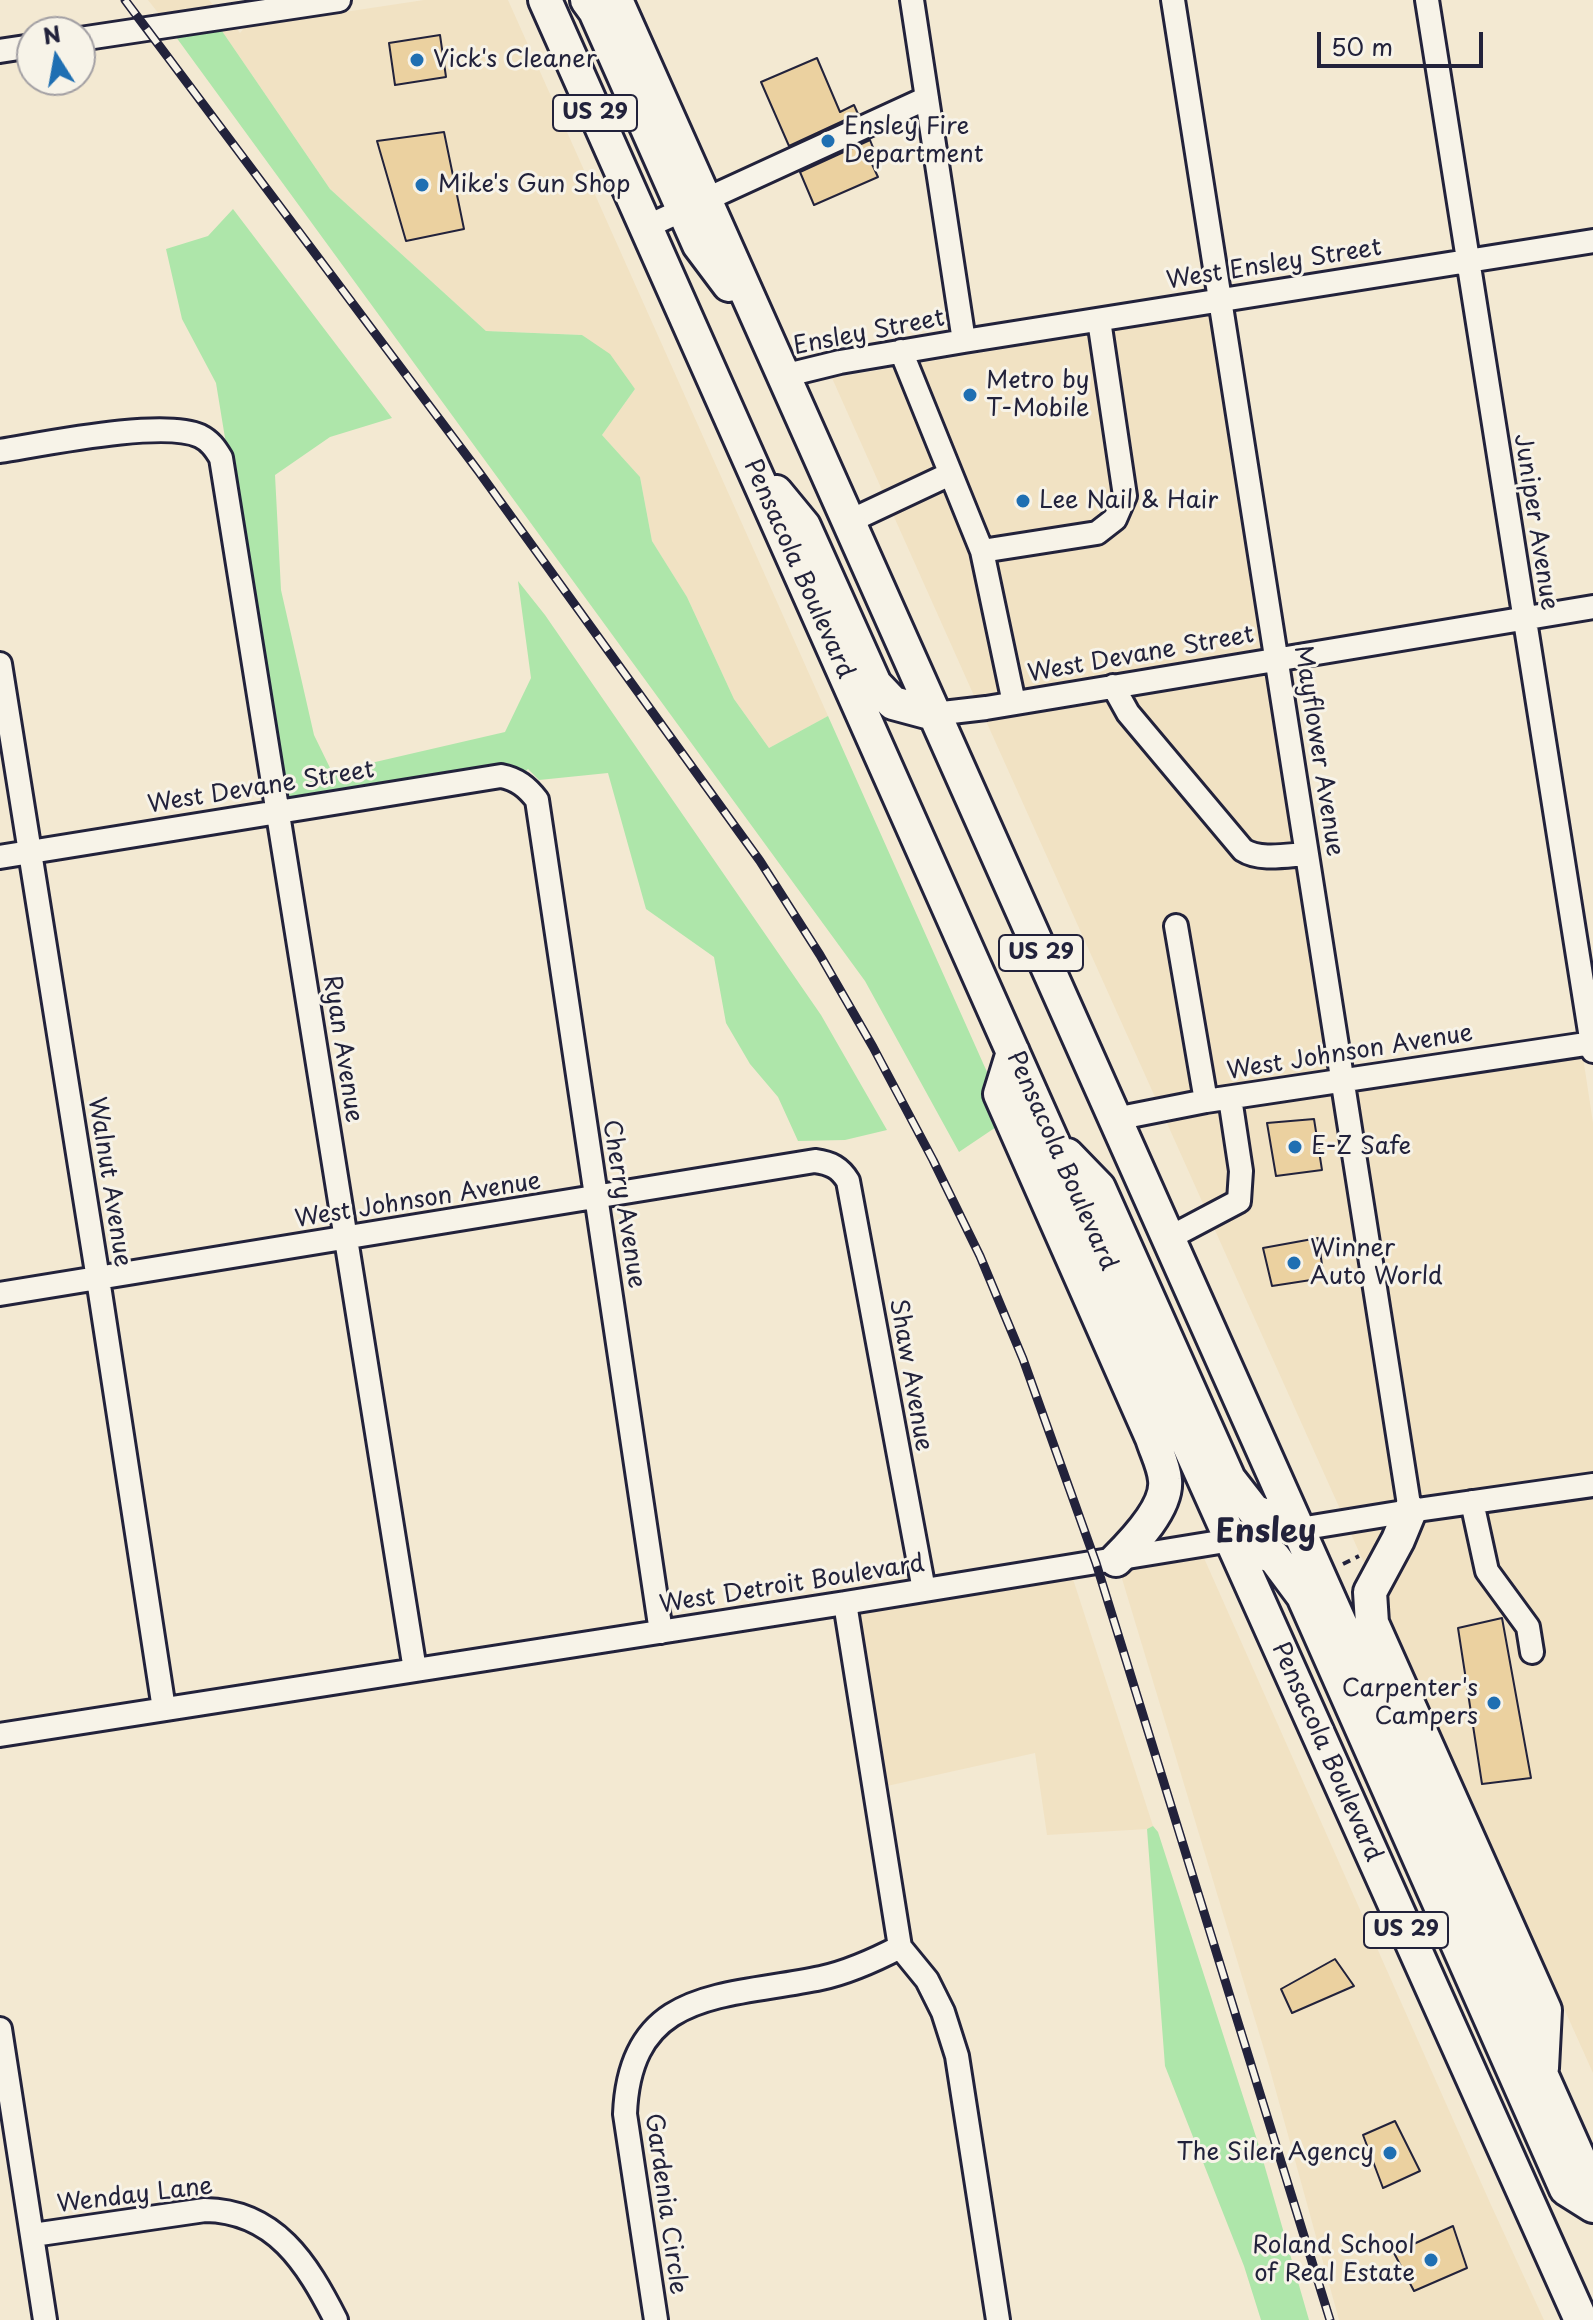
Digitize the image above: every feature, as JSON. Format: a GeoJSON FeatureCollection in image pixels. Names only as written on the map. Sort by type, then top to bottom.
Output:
{"type":"FeatureCollection","features":[{"type":"Feature","properties":{"kind":"highway","name":"Pensacola Boulevard"},"geometry":{"type":"LineString","coordinates":[[545,0],[1581,2320]]}},
{"type":"Feature","properties":{"kind":"highway"},"geometry":{"type":"LineString","coordinates":[[587,0],[694,204]]}},
{"type":"Feature","properties":{"kind":"highway","name":"US 29"},"geometry":{"type":"LineString","coordinates":[[616,0],[694,204],[764,333],[1593,2190]]}},
{"type":"Feature","properties":{"kind":"highway"},"geometry":{"type":"LineString","coordinates":[[749,459],[804,526],[875,684],[893,703],[934,714]]}},
{"type":"Feature","properties":{"kind":"highway"},"geometry":{"type":"LineString","coordinates":[[1013,1052],[1000,1094],[1152,1438],[1166,1483],[1156,1512],[1138,1538],[1116,1560]]}},
{"type":"Feature","properties":{"kind":"highway"},"geometry":{"type":"LineString","coordinates":[[1051,1138],[1099,1188],[1229,1479],[1254,1511],[1299,1529]]}},
{"type":"Feature","properties":{"kind":"highway"},"geometry":{"type":"LineString","coordinates":[[1410,1511],[1370,1592],[1372,1623],[1545,2010],[1542,2075]]}},
{"type":"Feature","properties":{"kind":"highway"},"geometry":{"type":"LineString","coordinates":[[1231,1540],[1274,1557],[1303,1596],[1566,2189],[1593,2206]]}},
{"type":"Feature","properties":{"kind":"street"},"geometry":{"type":"LineString","coordinates":[[96,36],[232,8],[339,0]]}},
{"type":"Feature","properties":{"kind":"street"},"geometry":{"type":"LineString","coordinates":[[912,0],[964,341]]}},
{"type":"Feature","properties":{"kind":"street","name":"Mayflower Avenue"},"geometry":{"type":"LineString","coordinates":[[1173,0],[1410,1511]]}},
{"type":"Feature","properties":{"kind":"street","name":"Juniper Avenue"},"geometry":{"type":"LineString","coordinates":[[1427,0],[1592,1046]]}},
{"type":"Feature","properties":{"kind":"street"},"geometry":{"type":"LineString","coordinates":[[646,227],[927,98]]}},
{"type":"Feature","properties":{"kind":"street","name":"West Ensley Street"},"geometry":{"type":"LineString","coordinates":[[964,341],[1593,241]]}},
{"type":"Feature","properties":{"kind":"street"},"geometry":{"type":"LineString","coordinates":[[982,551],[1097,533],[1115,519],[1125,496],[1099,320]]}},
{"type":"Feature","properties":{"kind":"street","name":"Ensley Street"},"geometry":{"type":"LineString","coordinates":[[783,376],[840,362],[964,341]]}},
{"type":"Feature","properties":{"kind":"street"},"geometry":{"type":"LineString","coordinates":[[901,351],[982,551],[1014,703]]}},
{"type":"Feature","properties":{"kind":"street","name":"Ryan Avenue"},"geometry":{"type":"LineString","coordinates":[[0,451],[171,429],[197,434],[209,441],[221,458],[415,1670]]}},
{"type":"Feature","properties":{"kind":"street"},"geometry":{"type":"LineString","coordinates":[[848,522],[950,474]]}},
{"type":"Feature","properties":{"kind":"street","name":"West Devane Street"},"geometry":{"type":"LineString","coordinates":[[934,714],[1593,607]]}},
{"type":"Feature","properties":{"kind":"street","name":"Walnut Avenue"},"geometry":{"type":"LineString","coordinates":[[0,664],[164,1709]]}},
{"type":"Feature","properties":{"kind":"street"},"geometry":{"type":"LineString","coordinates":[[1113,686],[1121,704],[1243,850],[1248,854],[1279,856],[1307,854]]}},
{"type":"Feature","properties":{"kind":"street","name":"West Devane Street"},"geometry":{"type":"LineString","coordinates":[[0,857],[501,776],[527,787]]}},
{"type":"Feature","properties":{"kind":"street","name":"Cherry Avenue"},"geometry":{"type":"LineString","coordinates":[[527,787],[537,800],[661,1632]]}},
{"type":"Feature","properties":{"kind":"street"},"geometry":{"type":"LineString","coordinates":[[1176,926],[1206,1101]]}},
{"type":"Feature","properties":{"kind":"street","name":"West Johnson Avenue"},"geometry":{"type":"LineString","coordinates":[[1115,1119],[1343,1080],[1592,1046]]}},
{"type":"Feature","properties":{"kind":"street"},"geometry":{"type":"LineString","coordinates":[[1169,1238],[1239,1201],[1241,1171],[1230,1098]]}},
{"type":"Feature","properties":{"kind":"street","name":"West Johnson Avenue"},"geometry":{"type":"LineString","coordinates":[[0,1294],[815,1161],[830,1163],[842,1171]]}},
{"type":"Feature","properties":{"kind":"street","name":"Shaw Avenue"},"geometry":{"type":"LineString","coordinates":[[842,1171],[848,1181],[924,1590]]}},
{"type":"Feature","properties":{"kind":"street","name":"West Detroit Boulevard"},"geometry":{"type":"LineString","coordinates":[[0,1735],[1410,1511],[1593,1485]]}},
{"type":"Feature","properties":{"kind":"street"},"geometry":{"type":"LineString","coordinates":[[1472,1502],[1487,1571],[1528,1627],[1532,1652]]}},
{"type":"Feature","properties":{"kind":"street"},"geometry":{"type":"LineString","coordinates":[[845,1603],[900,1947],[927,1980],[943,2012],[957,2056],[998,2320]]}},
{"type":"Feature","properties":{"kind":"street","name":"Gardenia Circle"},"geometry":{"type":"LineString","coordinates":[[656,2320],[625,2114],[626,2088],[633,2062],[644,2043],[658,2025],[679,2009],[703,1999],[837,1974],[870,1963],[900,1947]]}},
{"type":"Feature","properties":{"kind":"street"},"geometry":{"type":"LineString","coordinates":[[0,2029],[45,2320]]}},
{"type":"Feature","properties":{"kind":"street","name":"Wenday Lane"},"geometry":{"type":"LineString","coordinates":[[33,2235],[205,2210],[227,2210],[250,2217],[271,2230],[295,2253],[316,2281],[336,2320]]}},
{"type":"Feature","properties":{"kind":"shaded area"},"geometry":{"type":"Polygon","coordinates":[[[148,0],[209,0],[214,6],[159,14],[148,0]]]}},
{"type":"Feature","properties":{"kind":"shaded area"},"geometry":{"type":"Polygon","coordinates":[[[424,0],[508,0],[828,716],[769,748],[734,699],[687,597],[652,541],[640,477],[602,435],[635,389],[582,335],[486,331],[330,189],[222,31],[236,28],[240,33],[245,27],[424,0]]]}},
{"type":"Feature","properties":{"kind":"shaded area"},"geometry":{"type":"Polygon","coordinates":[[[1210,314],[1264,648],[975,698],[832,378],[1210,314]]]}},
{"type":"Feature","properties":{"kind":"shaded area"},"geometry":{"type":"Polygon","coordinates":[[[1278,671],[1347,1066],[1155,1097],[986,721],[1278,671]]]}},
{"type":"Feature","properties":{"kind":"shaded area"},"geometry":{"type":"Polygon","coordinates":[[[1583,1057],[1593,1123],[1593,1472],[1419,1497],[1356,1091],[1583,1057]]]}},
{"type":"Feature","properties":{"kind":"shaded area"},"geometry":{"type":"Polygon","coordinates":[[[1334,1094],[1397,1500],[1340,1509],[1166,1121],[1334,1094]]]}},
{"type":"Feature","properties":{"kind":"shaded area"},"geometry":{"type":"Polygon","coordinates":[[[1593,1498],[1593,2073],[1351,1534],[1593,1498]]]}},
{"type":"Feature","properties":{"kind":"shaded area"},"geometry":{"type":"Polygon","coordinates":[[[1204,1558],[1544,2320],[1339,2320],[1269,2066],[1120,1572],[1204,1558]]]}},
{"type":"Feature","properties":{"kind":"shaded area"},"geometry":{"type":"Polygon","coordinates":[[[1073,1579],[1153,1826],[1147,1829],[1047,1835],[1035,1753],[887,1786],[858,1614],[1073,1579]]]}},
{"type":"Feature","properties":{"kind":"green space"},"geometry":{"type":"Polygon","coordinates":[[[222,31],[330,189],[486,331],[582,335],[610,354],[635,389],[602,435],[640,477],[652,541],[687,597],[734,699],[769,748],[828,716],[1008,1119],[959,1152],[865,981],[176,37],[222,31]]]}},
{"type":"Feature","properties":{"kind":"green space"},"geometry":{"type":"Polygon","coordinates":[[[233,209],[392,418],[330,437],[275,475],[281,590],[314,735],[332,772],[505,732],[531,678],[518,581],[545,615],[821,1015],[887,1130],[845,1140],[798,1141],[778,1097],[750,1064],[726,1023],[714,957],[646,909],[608,773],[539,780],[528,769],[525,772],[499,763],[287,797],[232,456],[226,444],[216,383],[182,319],[166,249],[208,236],[233,209]]]}},
{"type":"Feature","properties":{"kind":"green space"},"geometry":{"type":"Polygon","coordinates":[[[1153,1826],[1158,1832],[1258,2143],[1309,2320],[1261,2320],[1244,2266],[1165,2066],[1147,1829],[1153,1826]]]}},
{"type":"Feature","properties":{"kind":"building","name":"Vick's Cleaner"},"geometry":{"type":"Polygon","coordinates":[[[440,35],[446,77],[395,85],[389,43],[440,35]]]}},
{"type":"Feature","properties":{"kind":"building"},"geometry":{"type":"Polygon","coordinates":[[[817,58],[840,112],[854,105],[858,114],[789,146],[761,82],[817,58]]]}},
{"type":"Feature","properties":{"kind":"building","name":"Mike's Gun Shop"},"geometry":{"type":"Polygon","coordinates":[[[444,132],[464,229],[406,241],[377,141],[444,132]]]}},
{"type":"Feature","properties":{"kind":"building"},"geometry":{"type":"Polygon","coordinates":[[[870,140],[876,155],[869,158],[878,177],[814,205],[800,172],[870,140]]]}},
{"type":"Feature","properties":{"kind":"building","name":"E-Z Safe"},"geometry":{"type":"Polygon","coordinates":[[[1314,1119],[1322,1170],[1276,1176],[1267,1123],[1314,1119]]]}},
{"type":"Feature","properties":{"kind":"building","name":"Winner Auto World"},"geometry":{"type":"Polygon","coordinates":[[[1318,1238],[1324,1278],[1272,1286],[1263,1248],[1318,1238]]]}},
{"type":"Feature","properties":{"kind":"building","name":"Carpenter's Campers"},"geometry":{"type":"Polygon","coordinates":[[[1502,1618],[1531,1778],[1482,1784],[1458,1628],[1502,1618]]]}},
{"type":"Feature","properties":{"kind":"building"},"geometry":{"type":"Polygon","coordinates":[[[1335,1959],[1354,1986],[1292,2013],[1281,1989],[1335,1959]]]}},
{"type":"Feature","properties":{"kind":"building","name":"The Siler Agency"},"geometry":{"type":"Polygon","coordinates":[[[1395,2121],[1420,2171],[1383,2188],[1363,2135],[1395,2121]]]}},
{"type":"Feature","properties":{"kind":"building","name":"Roland School of Real Estate"},"geometry":{"type":"Polygon","coordinates":[[[1453,2226],[1467,2268],[1414,2291],[1394,2253],[1453,2226]]]}},
{"type":"Feature","properties":{"kind":"railway"},"geometry":{"type":"LineString","coordinates":[[125,0],[479,472],[760,861],[820,955],[933,1160],[980,1256],[1023,1359],[1096,1563],[1330,2320]]}},
{"type":"Feature","properties":{"kind":"place","name":"Vick's Cleaner"},"geometry":{"type":"Point","coordinates":[417,60]}},
{"type":"Feature","properties":{"kind":"place","name":"Ensley Fire Department"},"geometry":{"type":"Point","coordinates":[828,141]}},
{"type":"Feature","properties":{"kind":"place","name":"Mike's Gun Shop"},"geometry":{"type":"Point","coordinates":[422,185]}},
{"type":"Feature","properties":{"kind":"place","name":"Metro by T-Mobile"},"geometry":{"type":"Point","coordinates":[970,395]}},
{"type":"Feature","properties":{"kind":"place","name":"Lee Nail & Hair"},"geometry":{"type":"Point","coordinates":[1023,501]}},
{"type":"Feature","properties":{"kind":"place","name":"E-Z Safe"},"geometry":{"type":"Point","coordinates":[1295,1147]}},
{"type":"Feature","properties":{"kind":"place","name":"Winner Auto World"},"geometry":{"type":"Point","coordinates":[1294,1263]}},
{"type":"Feature","properties":{"kind":"place","name":"Carpenter's Campers"},"geometry":{"type":"Point","coordinates":[1494,1703]}},
{"type":"Feature","properties":{"kind":"place","name":"The Siler Agency"},"geometry":{"type":"Point","coordinates":[1390,2153]}},
{"type":"Feature","properties":{"kind":"place","name":"Roland School of Real Estate"},"geometry":{"type":"Point","coordinates":[1431,2260]}},
{"type":"Feature","properties":{"kind":"district","name":"Ensley"},"geometry":{"type":"Point","coordinates":[1266,1533]}}]}
